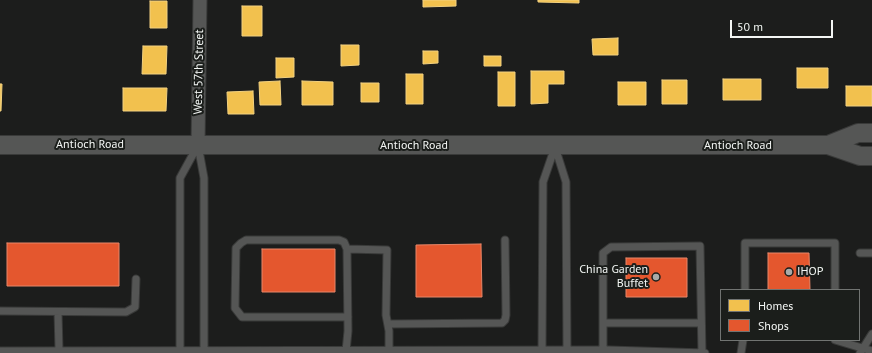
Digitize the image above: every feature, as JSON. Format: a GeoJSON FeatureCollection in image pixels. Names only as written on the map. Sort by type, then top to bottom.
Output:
{"type":"FeatureCollection","features":[{"type":"Feature","properties":{"kind":"main road","name":"Antioch Road"},"geometry":{"type":"LineString","coordinates":[[828,145],[858,133],[872,133]]}},
{"type":"Feature","properties":{"kind":"main road","name":"Antioch Road"},"geometry":{"type":"LineString","coordinates":[[0,145],[828,145],[860,156],[872,156]]}},
{"type":"Feature","properties":{"kind":"street","name":"West 57th Street"},"geometry":{"type":"LineString","coordinates":[[198,145],[200,0]]}},
{"type":"Feature","properties":{"kind":"lane"},"geometry":{"type":"LineString","coordinates":[[180,350],[180,178],[198,145]]}},
{"type":"Feature","properties":{"kind":"lane"},"geometry":{"type":"LineString","coordinates":[[198,145],[204,178],[204,350]]}},
{"type":"Feature","properties":{"kind":"lane"},"geometry":{"type":"LineString","coordinates":[[542,350],[543,182],[555,146]]}},
{"type":"Feature","properties":{"kind":"lane"},"geometry":{"type":"LineString","coordinates":[[555,146],[566,182],[567,350]]}},
{"type":"Feature","properties":{"kind":"lane"},"geometry":{"type":"LineString","coordinates":[[346,351],[348,317],[347,249],[344,242],[339,240],[246,240],[236,248],[235,308],[242,317],[348,317]]}},
{"type":"Feature","properties":{"kind":"lane"},"geometry":{"type":"LineString","coordinates":[[388,324],[502,323],[505,320],[506,315],[505,240]]}},
{"type":"Feature","properties":{"kind":"lane"},"geometry":{"type":"LineString","coordinates":[[745,289],[745,243],[835,243],[835,289]]}},
{"type":"Feature","properties":{"kind":"lane"},"geometry":{"type":"LineString","coordinates":[[603,350],[603,253],[611,247],[700,246],[702,353]]}},
{"type":"Feature","properties":{"kind":"lane"},"geometry":{"type":"LineString","coordinates":[[347,249],[387,250],[386,315],[388,324],[389,351]]}},
{"type":"Feature","properties":{"kind":"lane"},"geometry":{"type":"LineString","coordinates":[[860,253],[872,253]]}},
{"type":"Feature","properties":{"kind":"lane"},"geometry":{"type":"LineString","coordinates":[[0,311],[126,312],[135,307],[136,279]]}},
{"type":"Feature","properties":{"kind":"lane"},"geometry":{"type":"LineString","coordinates":[[58,312],[59,350]]}},
{"type":"Feature","properties":{"kind":"lane"},"geometry":{"type":"LineString","coordinates":[[603,323],[701,323]]}},
{"type":"Feature","properties":{"kind":"lane"},"geometry":{"type":"LineString","coordinates":[[861,351],[872,334]]}},
{"type":"Feature","properties":{"kind":"lane"},"geometry":{"type":"LineString","coordinates":[[741,353],[743,341]]}},
{"type":"Feature","properties":{"kind":"lane"},"geometry":{"type":"LineString","coordinates":[[837,341],[861,351],[872,351]]}},
{"type":"Feature","properties":{"kind":"lane"},"geometry":{"type":"LineString","coordinates":[[0,351],[603,350],[705,353]]}},
{"type":"Feature","properties":{"kind":"building: Homes"},"geometry":{"type":"Polygon","coordinates":[[[423,0],[456,0],[456,6],[423,7],[423,0]]]}},
{"type":"Feature","properties":{"kind":"building: Homes"},"geometry":{"type":"Polygon","coordinates":[[[538,0],[579,0],[579,3],[538,2],[538,0]]]}},
{"type":"Feature","properties":{"kind":"building: Homes"},"geometry":{"type":"Polygon","coordinates":[[[150,1],[167,1],[167,28],[150,28],[150,1]]]}},
{"type":"Feature","properties":{"kind":"building: Homes"},"geometry":{"type":"Polygon","coordinates":[[[242,6],[262,6],[262,36],[242,36],[242,6]]]}},
{"type":"Feature","properties":{"kind":"building: Homes"},"geometry":{"type":"Polygon","coordinates":[[[618,38],[618,55],[593,55],[592,39],[618,38]]]}},
{"type":"Feature","properties":{"kind":"building: Homes"},"geometry":{"type":"Polygon","coordinates":[[[341,45],[359,45],[359,65],[341,66],[341,45]]]}},
{"type":"Feature","properties":{"kind":"building: Homes"},"geometry":{"type":"Polygon","coordinates":[[[143,46],[167,46],[166,74],[142,74],[143,46]]]}},
{"type":"Feature","properties":{"kind":"building: Homes"},"geometry":{"type":"Polygon","coordinates":[[[423,51],[438,51],[438,63],[423,64],[423,51]]]}},
{"type":"Feature","properties":{"kind":"building: Homes"},"geometry":{"type":"Polygon","coordinates":[[[484,56],[501,56],[501,66],[484,66],[484,56]]]}},
{"type":"Feature","properties":{"kind":"building: Homes"},"geometry":{"type":"Polygon","coordinates":[[[276,58],[294,58],[294,77],[276,78],[276,58]]]}},
{"type":"Feature","properties":{"kind":"building: Homes"},"geometry":{"type":"Polygon","coordinates":[[[797,68],[828,68],[828,88],[797,88],[797,68]]]}},
{"type":"Feature","properties":{"kind":"building: Homes"},"geometry":{"type":"Polygon","coordinates":[[[531,71],[564,71],[564,84],[548,84],[548,103],[531,104],[531,71]]]}},
{"type":"Feature","properties":{"kind":"building: Homes"},"geometry":{"type":"Polygon","coordinates":[[[498,72],[515,72],[515,106],[498,106],[498,72]]]}},
{"type":"Feature","properties":{"kind":"building: Homes"},"geometry":{"type":"Polygon","coordinates":[[[406,74],[423,74],[423,104],[406,104],[406,74]]]}},
{"type":"Feature","properties":{"kind":"building: Homes"},"geometry":{"type":"Polygon","coordinates":[[[723,79],[761,79],[761,100],[723,100],[723,79]]]}},
{"type":"Feature","properties":{"kind":"building: Homes"},"geometry":{"type":"Polygon","coordinates":[[[662,80],[687,80],[687,104],[662,104],[662,80]]]}},
{"type":"Feature","properties":{"kind":"building: Homes"},"geometry":{"type":"Polygon","coordinates":[[[280,81],[281,105],[260,105],[259,82],[280,81]]]}},
{"type":"Feature","properties":{"kind":"building: Homes"},"geometry":{"type":"Polygon","coordinates":[[[302,81],[333,82],[333,105],[302,105],[302,81]]]}},
{"type":"Feature","properties":{"kind":"building: Homes"},"geometry":{"type":"Polygon","coordinates":[[[618,82],[646,82],[646,105],[618,105],[618,82]]]}},
{"type":"Feature","properties":{"kind":"building: Homes"},"geometry":{"type":"Polygon","coordinates":[[[361,83],[379,83],[379,102],[361,102],[361,83]]]}},
{"type":"Feature","properties":{"kind":"building: Homes"},"geometry":{"type":"Polygon","coordinates":[[[0,84],[2,84],[1,111],[0,111],[0,84]]]}},
{"type":"Feature","properties":{"kind":"building: Homes"},"geometry":{"type":"Polygon","coordinates":[[[846,86],[872,86],[872,106],[846,106],[846,86]]]}},
{"type":"Feature","properties":{"kind":"building: Homes"},"geometry":{"type":"Polygon","coordinates":[[[123,88],[167,88],[166,111],[123,111],[123,88]]]}},
{"type":"Feature","properties":{"kind":"building: Homes"},"geometry":{"type":"Polygon","coordinates":[[[253,91],[254,114],[228,114],[227,92],[253,91]]]}},
{"type":"Feature","properties":{"kind":"building: Shops"},"geometry":{"type":"Polygon","coordinates":[[[7,243],[119,243],[119,286],[7,286],[7,243]]]}},
{"type":"Feature","properties":{"kind":"building: Shops"},"geometry":{"type":"Polygon","coordinates":[[[481,244],[482,297],[416,297],[416,245],[481,244]]]}},
{"type":"Feature","properties":{"kind":"building: Shops"},"geometry":{"type":"Polygon","coordinates":[[[262,249],[335,249],[335,292],[262,292],[262,249]]]}},
{"type":"Feature","properties":{"kind":"building: Shops","name":"IHOP"},"geometry":{"type":"Polygon","coordinates":[[[768,253],[809,253],[810,289],[768,289],[768,253]]]}},
{"type":"Feature","properties":{"kind":"building: Shops","name":"China Garden Buffet"},"geometry":{"type":"Polygon","coordinates":[[[626,258],[687,258],[687,297],[626,297],[626,258]]]}},
{"type":"Feature","properties":{"kind":"place","name":"IHOP"},"geometry":{"type":"Point","coordinates":[789,272]}},
{"type":"Feature","properties":{"kind":"place","name":"China Garden Buffet"},"geometry":{"type":"Point","coordinates":[656,277]}}]}
